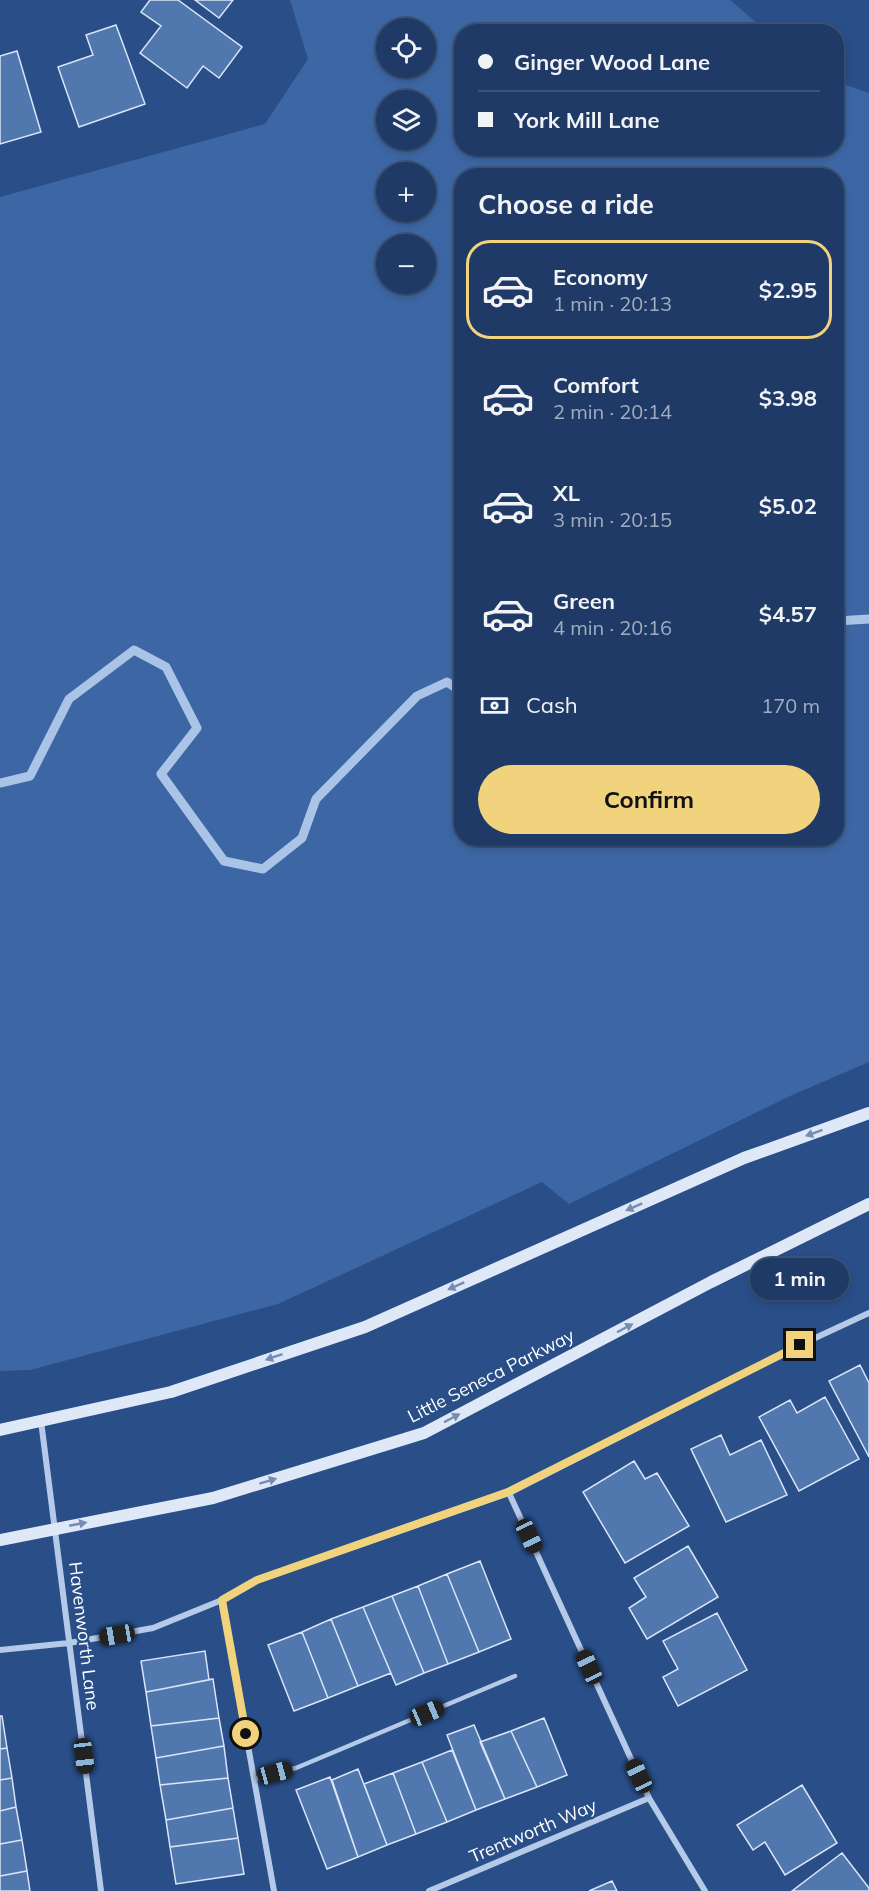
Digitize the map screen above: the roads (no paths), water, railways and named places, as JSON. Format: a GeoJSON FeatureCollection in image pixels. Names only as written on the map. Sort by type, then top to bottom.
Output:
{"type":"FeatureCollection","features":[{"type":"Feature","properties":{"kind":"street"},"geometry":{"type":"LineString","coordinates":[[0,1430],[171,1392],[365,1327],[744,1158],[869,1113]]}},
{"type":"Feature","properties":{"kind":"street","name":"Little Seneca Parkway"},"geometry":{"type":"LineString","coordinates":[[0,1540],[213,1498],[424,1433],[711,1282],[869,1204]]}},
{"type":"Feature","properties":{"kind":"street"},"geometry":{"type":"LineString","coordinates":[[0,1650],[69,1643],[153,1628],[222,1600],[257,1580],[508,1492],[800,1345],[869,1313]]}},
{"type":"Feature","properties":{"kind":"street","name":"Havenworth Lane"},"geometry":{"type":"LineString","coordinates":[[41,1421],[101,1891]]}},
{"type":"Feature","properties":{"kind":"street"},"geometry":{"type":"LineString","coordinates":[[508,1492],[649,1798],[705,1891]]}},
{"type":"Feature","properties":{"kind":"street"},"geometry":{"type":"LineString","coordinates":[[222,1600],[274,1891]]}},
{"type":"Feature","properties":{"kind":"street","name":"Trentworth Way"},"geometry":{"type":"LineString","coordinates":[[431,1891],[649,1798]]}},
{"type":"Feature","properties":{"kind":"lane"},"geometry":{"type":"LineString","coordinates":[[254,1779],[296,1768],[515,1676]]}},
{"type":"Feature","properties":{"kind":"waterway"},"geometry":{"type":"LineString","coordinates":[[844,621],[869,619]]}},
{"type":"Feature","properties":{"kind":"waterway"},"geometry":{"type":"LineString","coordinates":[[0,783],[30,776],[69,699],[134,650],[166,667],[197,728],[161,774],[224,861],[263,869],[302,838],[316,799],[417,696],[447,682],[454,687]]}}]}
